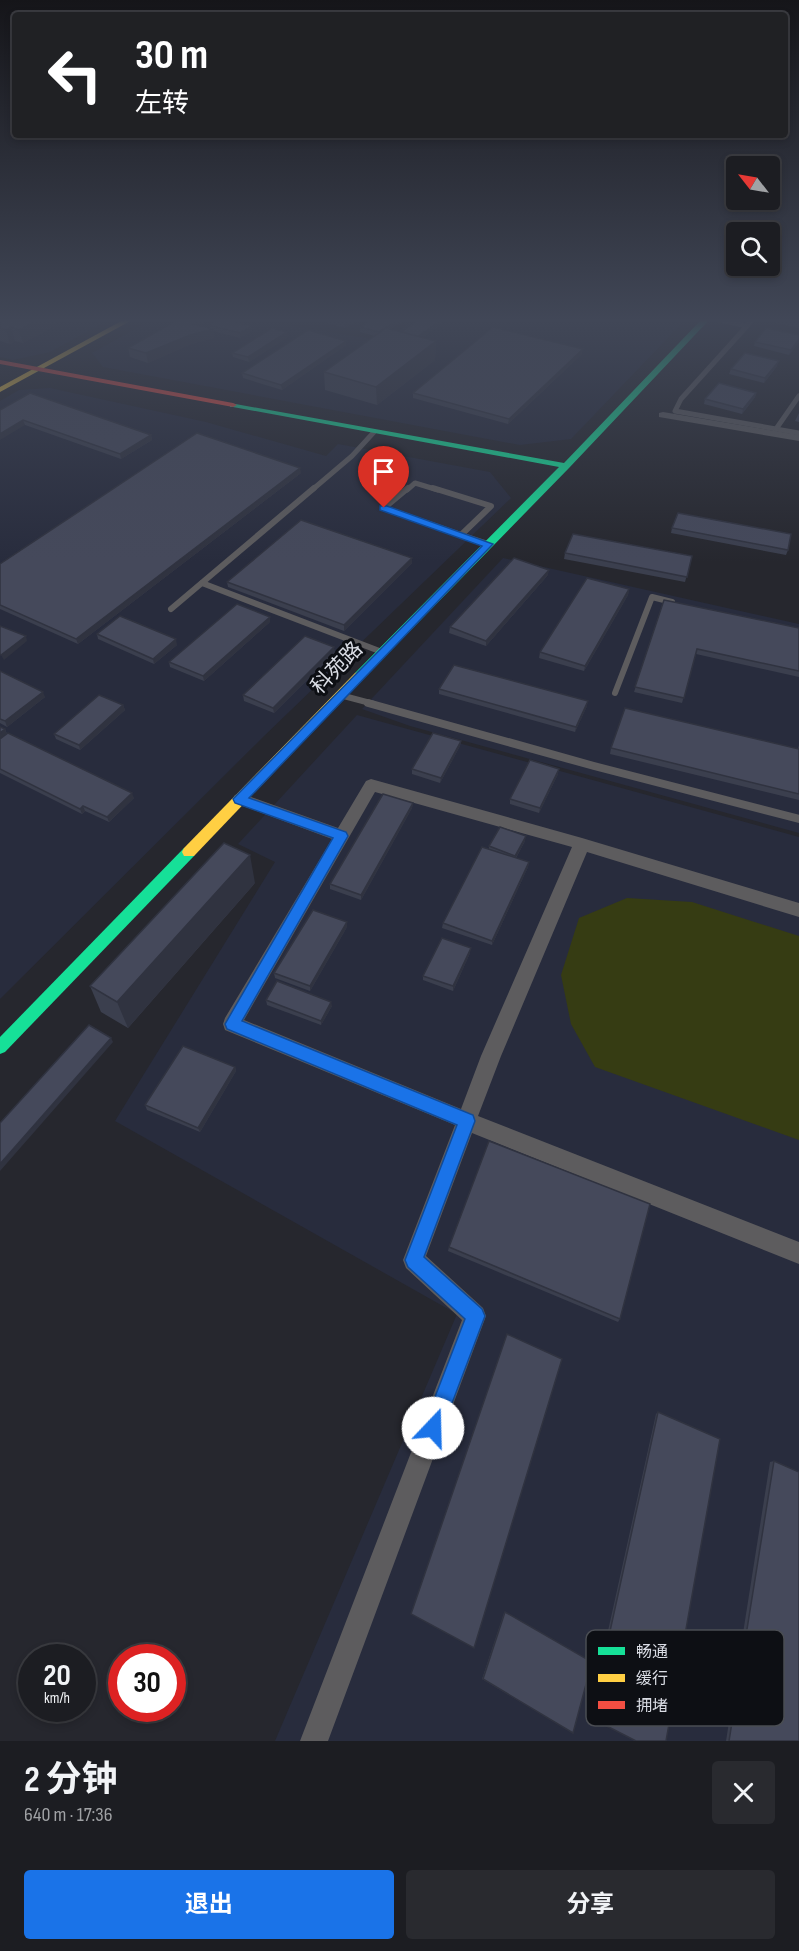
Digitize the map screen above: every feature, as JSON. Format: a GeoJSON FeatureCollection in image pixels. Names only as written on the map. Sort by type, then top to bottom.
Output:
{"type":"FeatureCollection","features":[{"type":"Feature","properties":{"kind":"street"},"geometry":{"type":"LineString","coordinates":[[185,400],[563,470]]}},
{"type":"Feature","properties":{"kind":"street","name":"科苑路"},"geometry":{"type":"LineString","coordinates":[[0,1047],[629,400]]}},
{"type":"Feature","properties":{"kind":"street"},"geometry":{"type":"LineString","coordinates":[[663,415],[799,438]]}},
{"type":"Feature","properties":{"kind":"street"},"geometry":{"type":"LineString","coordinates":[[799,910],[582,844],[371,785],[232,1024],[467,1121],[799,1253]]}},
{"type":"Feature","properties":{"kind":"street"},"geometry":{"type":"LineString","coordinates":[[240,799],[342,836]]}},
{"type":"Feature","properties":{"kind":"street"},"geometry":{"type":"LineString","coordinates":[[314,1741],[476,1316],[414,1260],[491,1056],[582,844]]}},
{"type":"Feature","properties":{"kind":"lane"},"geometry":{"type":"LineString","coordinates":[[680,400],[675,411],[799,433]]}},
{"type":"Feature","properties":{"kind":"lane"},"geometry":{"type":"LineString","coordinates":[[776,429],[796,400]]}},
{"type":"Feature","properties":{"kind":"lane"},"geometry":{"type":"LineString","coordinates":[[171,609],[352,456],[371,435]]}},
{"type":"Feature","properties":{"kind":"lane"},"geometry":{"type":"LineString","coordinates":[[461,535],[491,506],[415,483],[384,508],[461,535],[488,544]]}},
{"type":"Feature","properties":{"kind":"lane"},"geometry":{"type":"LineString","coordinates":[[202,583],[382,652]]}},
{"type":"Feature","properties":{"kind":"lane"},"geometry":{"type":"LineString","coordinates":[[615,693],[652,597],[675,602]]}},
{"type":"Feature","properties":{"kind":"lane"},"geometry":{"type":"LineString","coordinates":[[340,695],[594,766],[799,819]]}},
{"type":"Feature","properties":{"kind":"shaded area"},"geometry":{"type":"Polygon","coordinates":[[[106,400],[206,422],[326,456],[338,444],[490,472],[511,498],[263,737],[0,999],[0,401],[106,400]]]}},
{"type":"Feature","properties":{"kind":"shaded area"},"geometry":{"type":"Polygon","coordinates":[[[281,400],[608,400],[571,439],[520,445],[281,400]]]}},
{"type":"Feature","properties":{"kind":"shaded area"},"geometry":{"type":"Polygon","coordinates":[[[503,558],[799,624],[799,833],[410,726],[362,709],[503,558]]]}},
{"type":"Feature","properties":{"kind":"shaded area"},"geometry":{"type":"Polygon","coordinates":[[[357,715],[799,837],[799,1741],[275,1741],[457,1314],[115,1121],[275,862],[238,844],[357,715]]]}},
{"type":"Feature","properties":{"kind":"green space"},"geometry":{"type":"Polygon","coordinates":[[[627,898],[692,902],[799,936],[799,1140],[595,1067],[571,1024],[561,975],[579,918],[627,898]]]}},
{"type":"Feature","properties":{"kind":"building"},"geometry":{"type":"Polygon","coordinates":[[[17,400],[51,400],[151,435],[120,454],[23,420],[0,434],[0,410],[17,400]]]}},
{"type":"Feature","properties":{"kind":"building"},"geometry":{"type":"Polygon","coordinates":[[[440,400],[529,400],[509,419],[440,400]]]}},
{"type":"Feature","properties":{"kind":"building"},"geometry":{"type":"Polygon","coordinates":[[[710,400],[750,400],[743,409],[710,400]]]}},
{"type":"Feature","properties":{"kind":"building"},"geometry":{"type":"Polygon","coordinates":[[[197,433],[300,468],[76,639],[0,605],[0,564],[197,433]]]}},
{"type":"Feature","properties":{"kind":"building"},"geometry":{"type":"Polygon","coordinates":[[[678,513],[791,534],[788,550],[672,528],[678,513]]]}},
{"type":"Feature","properties":{"kind":"building"},"geometry":{"type":"Polygon","coordinates":[[[301,520],[412,558],[344,625],[227,582],[301,520]]]}},
{"type":"Feature","properties":{"kind":"building"},"geometry":{"type":"Polygon","coordinates":[[[573,534],[692,556],[687,577],[565,553],[573,534]]]}},
{"type":"Feature","properties":{"kind":"building"},"geometry":{"type":"Polygon","coordinates":[[[514,558],[549,570],[486,641],[450,627],[514,558]]]}},
{"type":"Feature","properties":{"kind":"building"},"geometry":{"type":"Polygon","coordinates":[[[587,578],[629,589],[585,666],[540,652],[587,578]]]}},
{"type":"Feature","properties":{"kind":"building"},"geometry":{"type":"Polygon","coordinates":[[[664,600],[799,628],[799,671],[697,649],[684,698],[635,687],[664,600]]]}},
{"type":"Feature","properties":{"kind":"building"},"geometry":{"type":"Polygon","coordinates":[[[237,604],[270,617],[203,676],[169,662],[237,604]]]}},
{"type":"Feature","properties":{"kind":"building"},"geometry":{"type":"Polygon","coordinates":[[[120,616],[176,639],[153,659],[97,634],[120,616]]]}},
{"type":"Feature","properties":{"kind":"building"},"geometry":{"type":"Polygon","coordinates":[[[0,626],[26,636],[1,655],[0,654],[0,626]]]}},
{"type":"Feature","properties":{"kind":"building"},"geometry":{"type":"Polygon","coordinates":[[[305,636],[334,647],[273,708],[243,695],[305,636]]]}},
{"type":"Feature","properties":{"kind":"building"},"geometry":{"type":"Polygon","coordinates":[[[454,665],[588,701],[576,727],[439,689],[454,665]]]}},
{"type":"Feature","properties":{"kind":"building"},"geometry":{"type":"Polygon","coordinates":[[[0,671],[43,692],[5,721],[0,719],[0,671]]]}},
{"type":"Feature","properties":{"kind":"building"},"geometry":{"type":"Polygon","coordinates":[[[99,695],[123,705],[79,745],[54,734],[99,695]]]}},
{"type":"Feature","properties":{"kind":"building"},"geometry":{"type":"Polygon","coordinates":[[[625,708],[799,749],[799,794],[611,748],[625,708]]]}},
{"type":"Feature","properties":{"kind":"building"},"geometry":{"type":"Polygon","coordinates":[[[8,733],[132,793],[107,817],[83,806],[80,809],[0,769],[0,739],[8,733]]]}},
{"type":"Feature","properties":{"kind":"building"},"geometry":{"type":"Polygon","coordinates":[[[433,733],[461,741],[441,778],[412,769],[433,733]]]}},
{"type":"Feature","properties":{"kind":"building"},"geometry":{"type":"Polygon","coordinates":[[[530,760],[559,769],[540,808],[510,799],[530,760]]]}},
{"type":"Feature","properties":{"kind":"building"},"geometry":{"type":"Polygon","coordinates":[[[383,794],[413,803],[361,895],[330,884],[383,794]]]}},
{"type":"Feature","properties":{"kind":"building"},"geometry":{"type":"Polygon","coordinates":[[[500,827],[526,836],[515,856],[489,846],[500,827]]]}},
{"type":"Feature","properties":{"kind":"building"},"geometry":{"type":"Polygon","coordinates":[[[224,843],[250,855],[117,1002],[90,986],[224,843]]]}},
{"type":"Feature","properties":{"kind":"building"},"geometry":{"type":"Polygon","coordinates":[[[482,847],[529,862],[492,941],[443,923],[482,847]]]}},
{"type":"Feature","properties":{"kind":"building"},"geometry":{"type":"Polygon","coordinates":[[[313,910],[347,922],[310,986],[274,973],[313,910]]]}},
{"type":"Feature","properties":{"kind":"building"},"geometry":{"type":"Polygon","coordinates":[[[442,938],[471,948],[453,986],[423,976],[442,938]]]}},
{"type":"Feature","properties":{"kind":"building"},"geometry":{"type":"Polygon","coordinates":[[[277,981],[331,1002],[321,1021],[266,1000],[277,981]]]}},
{"type":"Feature","properties":{"kind":"building"},"geometry":{"type":"Polygon","coordinates":[[[89,1025],[111,1038],[0,1164],[0,1123],[89,1025]]]}},
{"type":"Feature","properties":{"kind":"building"},"geometry":{"type":"Polygon","coordinates":[[[183,1046],[235,1067],[198,1128],[145,1105],[183,1046]]]}},
{"type":"Feature","properties":{"kind":"building"},"geometry":{"type":"Polygon","coordinates":[[[489,1141],[650,1204],[620,1319],[449,1247],[489,1141]]]}},
{"type":"Feature","properties":{"kind":"building"},"geometry":{"type":"Polygon","coordinates":[[[507,1334],[562,1359],[474,1648],[411,1614],[507,1334]]]}},
{"type":"Feature","properties":{"kind":"building"},"geometry":{"type":"Polygon","coordinates":[[[658,1412],[720,1439],[686,1630],[610,1630],[658,1412]]]}},
{"type":"Feature","properties":{"kind":"building"},"geometry":{"type":"Polygon","coordinates":[[[774,1461],[799,1472],[799,1741],[729,1741],[731,1726],[784,1726],[784,1630],[747,1630],[774,1461]]]}},
{"type":"Feature","properties":{"kind":"building"},"geometry":{"type":"Polygon","coordinates":[[[505,1612],[586,1659],[586,1684],[573,1733],[483,1679],[505,1612]]]}},
{"type":"Feature","properties":{"kind":"building"},"geometry":{"type":"Polygon","coordinates":[[[607,1726],[669,1726],[666,1741],[636,1741],[607,1726]]]}},
{"type":"Feature","properties":{"kind":"traffic: fast"},"geometry":{"type":"LineString","coordinates":[[359,676],[628,400]]}},
{"type":"Feature","properties":{"kind":"traffic: fast"},"geometry":{"type":"LineString","coordinates":[[233,405],[566,466]]}},
{"type":"Feature","properties":{"kind":"traffic: fast"},"geometry":{"type":"LineString","coordinates":[[0,1047],[189,852]]}},
{"type":"Feature","properties":{"kind":"traffic: slow"},"geometry":{"type":"LineString","coordinates":[[189,852],[359,676]]}},
{"type":"Feature","properties":{"kind":"traffic: jam"},"geometry":{"type":"LineString","coordinates":[[207,400],[233,405]]}},
{"type":"Feature","properties":{"kind":"route"},"geometry":{"type":"LineString","coordinates":[[384,508],[488,544],[240,799],[342,836],[232,1024],[467,1121],[414,1260],[476,1316],[433,1428]]}}]}
